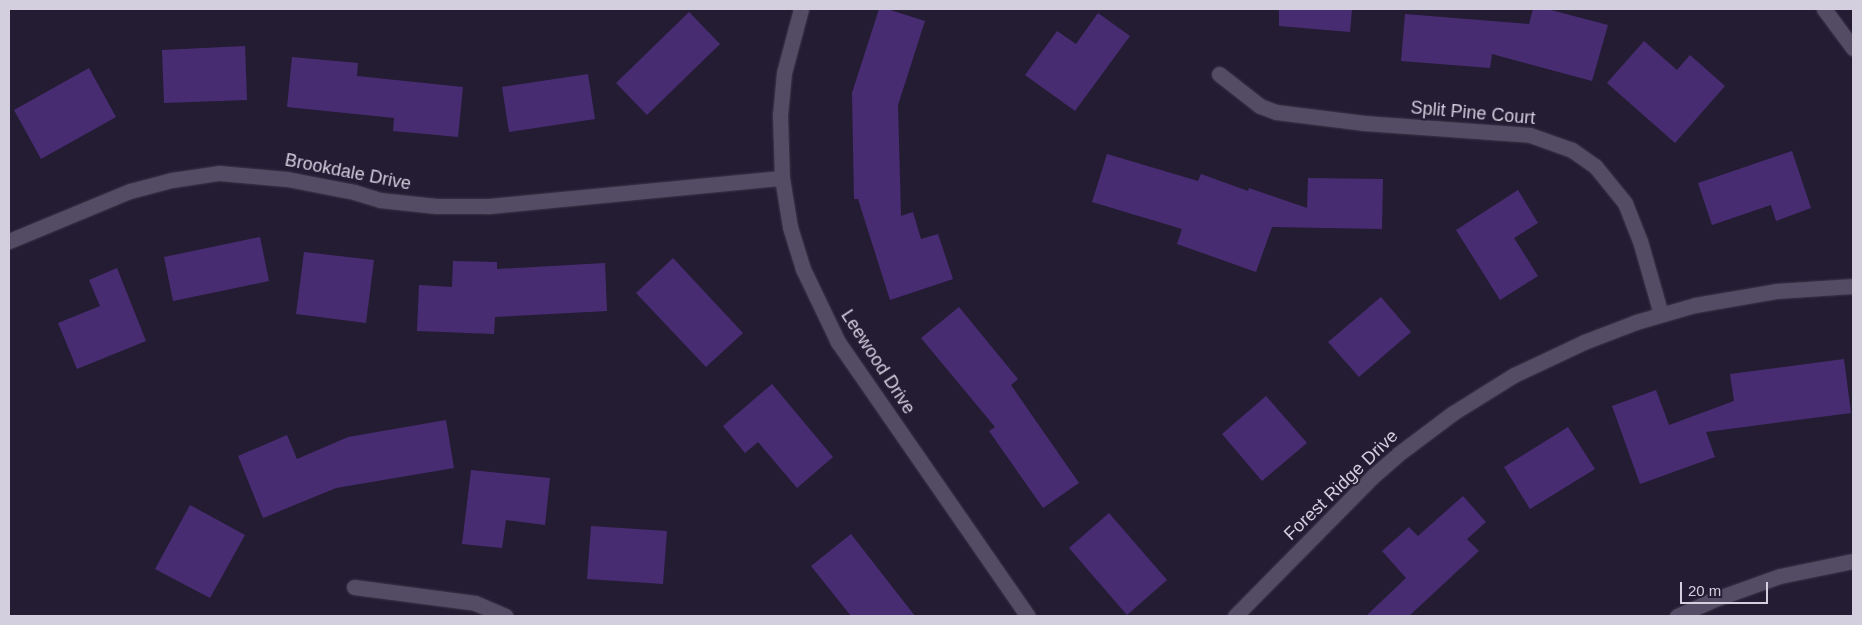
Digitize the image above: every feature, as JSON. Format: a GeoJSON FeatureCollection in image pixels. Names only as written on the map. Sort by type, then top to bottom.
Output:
{"type":"FeatureCollection","features":[{"type":"Feature","properties":{"kind":"street","name":"Leewood Drive"},"geometry":{"type":"LineString","coordinates":[[801,9],[784,73],[780,115],[782,178],[790,228],[803,269],[838,342],[1028,616]]}},
{"type":"Feature","properties":{"kind":"street"},"geometry":{"type":"LineString","coordinates":[[1824,9],[1853,48]]}},
{"type":"Feature","properties":{"kind":"street","name":"Split Pine Court"},"geometry":{"type":"LineString","coordinates":[[1219,74],[1260,106],[1276,112],[1364,123],[1530,135],[1572,150],[1596,166],[1625,203],[1640,241],[1661,314]]}},
{"type":"Feature","properties":{"kind":"street","name":"Brookdale Drive"},"geometry":{"type":"LineString","coordinates":[[9,241],[137,189],[172,180],[219,173],[287,179],[354,192],[380,200],[436,206],[489,206],[782,178]]}},
{"type":"Feature","properties":{"kind":"street","name":"Forest Ridge Drive"},"geometry":{"type":"LineString","coordinates":[[1235,616],[1372,477],[1452,413],[1514,375],[1593,338],[1661,314],[1729,297],[1776,291],[1853,286]]}},
{"type":"Feature","properties":{"kind":"street"},"geometry":{"type":"LineString","coordinates":[[1676,616],[1710,601],[1780,576],[1853,561]]}},
{"type":"Feature","properties":{"kind":"street"},"geometry":{"type":"LineString","coordinates":[[354,587],[475,603],[505,616]]}},
{"type":"Feature","properties":{"kind":"building"},"geometry":{"type":"Polygon","coordinates":[[[879,9],[887,9],[925,21],[898,105],[901,216],[913,212],[921,239],[938,234],[953,279],[890,300],[858,199],[854,199],[852,93],[879,9]]]}},
{"type":"Feature","properties":{"kind":"building"},"geometry":{"type":"Polygon","coordinates":[[[1279,9],[1352,9],[1350,32],[1279,26],[1279,9]]]}},
{"type":"Feature","properties":{"kind":"building"},"geometry":{"type":"Polygon","coordinates":[[[1533,9],[1547,9],[1608,25],[1592,81],[1492,54],[1490,68],[1401,61],[1405,14],[1529,24],[1533,9]]]}},
{"type":"Feature","properties":{"kind":"building"},"geometry":{"type":"Polygon","coordinates":[[[689,12],[720,44],[647,115],[616,83],[689,12]]]}},
{"type":"Feature","properties":{"kind":"building"},"geometry":{"type":"Polygon","coordinates":[[[1098,13],[1130,36],[1075,111],[1025,75],[1057,31],[1076,44],[1098,13]]]}},
{"type":"Feature","properties":{"kind":"building"},"geometry":{"type":"Polygon","coordinates":[[[1644,41],[1677,70],[1690,55],[1725,86],[1675,143],[1607,83],[1644,41]]]}},
{"type":"Feature","properties":{"kind":"building"},"geometry":{"type":"Polygon","coordinates":[[[245,46],[247,100],[164,103],[162,50],[245,46]]]}},
{"type":"Feature","properties":{"kind":"building"},"geometry":{"type":"Polygon","coordinates":[[[292,57],[358,63],[357,76],[463,87],[458,137],[393,131],[394,118],[287,107],[292,57]]]}},
{"type":"Feature","properties":{"kind":"building"},"geometry":{"type":"Polygon","coordinates":[[[89,68],[116,117],[41,159],[14,110],[89,68]]]}},
{"type":"Feature","properties":{"kind":"building"},"geometry":{"type":"Polygon","coordinates":[[[588,74],[595,119],[509,132],[502,87],[588,74]]]}},
{"type":"Feature","properties":{"kind":"building"},"geometry":{"type":"Polygon","coordinates":[[[1792,151],[1811,208],[1776,221],[1771,205],[1712,225],[1698,183],[1792,151]]]}},
{"type":"Feature","properties":{"kind":"building"},"geometry":{"type":"Polygon","coordinates":[[[1107,154],[1198,181],[1201,174],[1248,191],[1249,188],[1307,208],[1308,178],[1383,179],[1382,229],[1272,227],[1256,272],[1177,244],[1182,229],[1092,202],[1107,154]]]}},
{"type":"Feature","properties":{"kind":"building"},"geometry":{"type":"Polygon","coordinates":[[[1518,190],[1538,223],[1514,238],[1538,276],[1500,300],[1456,230],[1518,190]]]}},
{"type":"Feature","properties":{"kind":"building"},"geometry":{"type":"Polygon","coordinates":[[[260,237],[269,281],[173,301],[164,257],[260,237]]]}},
{"type":"Feature","properties":{"kind":"building"},"geometry":{"type":"Polygon","coordinates":[[[304,252],[374,260],[366,323],[296,314],[304,252]]]}},
{"type":"Feature","properties":{"kind":"building"},"geometry":{"type":"Polygon","coordinates":[[[673,258],[743,333],[706,367],[636,293],[673,258]]]}},
{"type":"Feature","properties":{"kind":"building"},"geometry":{"type":"Polygon","coordinates":[[[453,261],[497,262],[497,269],[605,263],[607,311],[495,317],[494,334],[417,331],[419,285],[452,287],[453,261]]]}},
{"type":"Feature","properties":{"kind":"building"},"geometry":{"type":"Polygon","coordinates":[[[117,268],[146,341],[77,369],[58,323],[100,306],[89,280],[117,268]]]}},
{"type":"Feature","properties":{"kind":"building"},"geometry":{"type":"Polygon","coordinates":[[[1381,297],[1411,332],[1359,377],[1328,342],[1381,297]]]}},
{"type":"Feature","properties":{"kind":"building"},"geometry":{"type":"Polygon","coordinates":[[[959,307],[1018,379],[1011,385],[1079,483],[1043,508],[989,431],[995,427],[921,338],[959,307]]]}},
{"type":"Feature","properties":{"kind":"building"},"geometry":{"type":"Polygon","coordinates":[[[1844,359],[1851,413],[1706,432],[1715,457],[1640,484],[1612,406],[1656,390],[1669,425],[1734,401],[1730,374],[1844,359]]]}},
{"type":"Feature","properties":{"kind":"building"},"geometry":{"type":"Polygon","coordinates":[[[772,384],[833,457],[797,488],[758,442],[745,453],[723,426],[772,384]]]}},
{"type":"Feature","properties":{"kind":"building"},"geometry":{"type":"Polygon","coordinates":[[[1266,396],[1307,443],[1262,481],[1222,434],[1266,396]]]}},
{"type":"Feature","properties":{"kind":"building"},"geometry":{"type":"Polygon","coordinates":[[[446,420],[454,468],[336,488],[263,518],[238,456],[287,435],[297,459],[348,437],[446,420]]]}},
{"type":"Feature","properties":{"kind":"building"},"geometry":{"type":"Polygon","coordinates":[[[1568,427],[1595,469],[1530,509],[1504,467],[1568,427]]]}},
{"type":"Feature","properties":{"kind":"building"},"geometry":{"type":"Polygon","coordinates":[[[471,470],[550,478],[545,525],[506,520],[502,548],[462,544],[471,470]]]}},
{"type":"Feature","properties":{"kind":"building"},"geometry":{"type":"Polygon","coordinates":[[[1463,496],[1486,522],[1467,539],[1479,551],[1409,616],[1366,616],[1406,578],[1382,551],[1409,527],[1418,536],[1463,496]]]}},
{"type":"Feature","properties":{"kind":"building"},"geometry":{"type":"Polygon","coordinates":[[[190,505],[245,535],[210,598],[155,569],[190,505]]]}},
{"type":"Feature","properties":{"kind":"building"},"geometry":{"type":"Polygon","coordinates":[[[1109,513],[1167,580],[1127,615],[1069,548],[1109,513]]]}},
{"type":"Feature","properties":{"kind":"building"},"geometry":{"type":"Polygon","coordinates":[[[591,526],[667,531],[663,584],[587,579],[591,526]]]}},
{"type":"Feature","properties":{"kind":"building"},"geometry":{"type":"Polygon","coordinates":[[[851,534],[915,616],[851,616],[811,566],[851,534]]]}}]}
